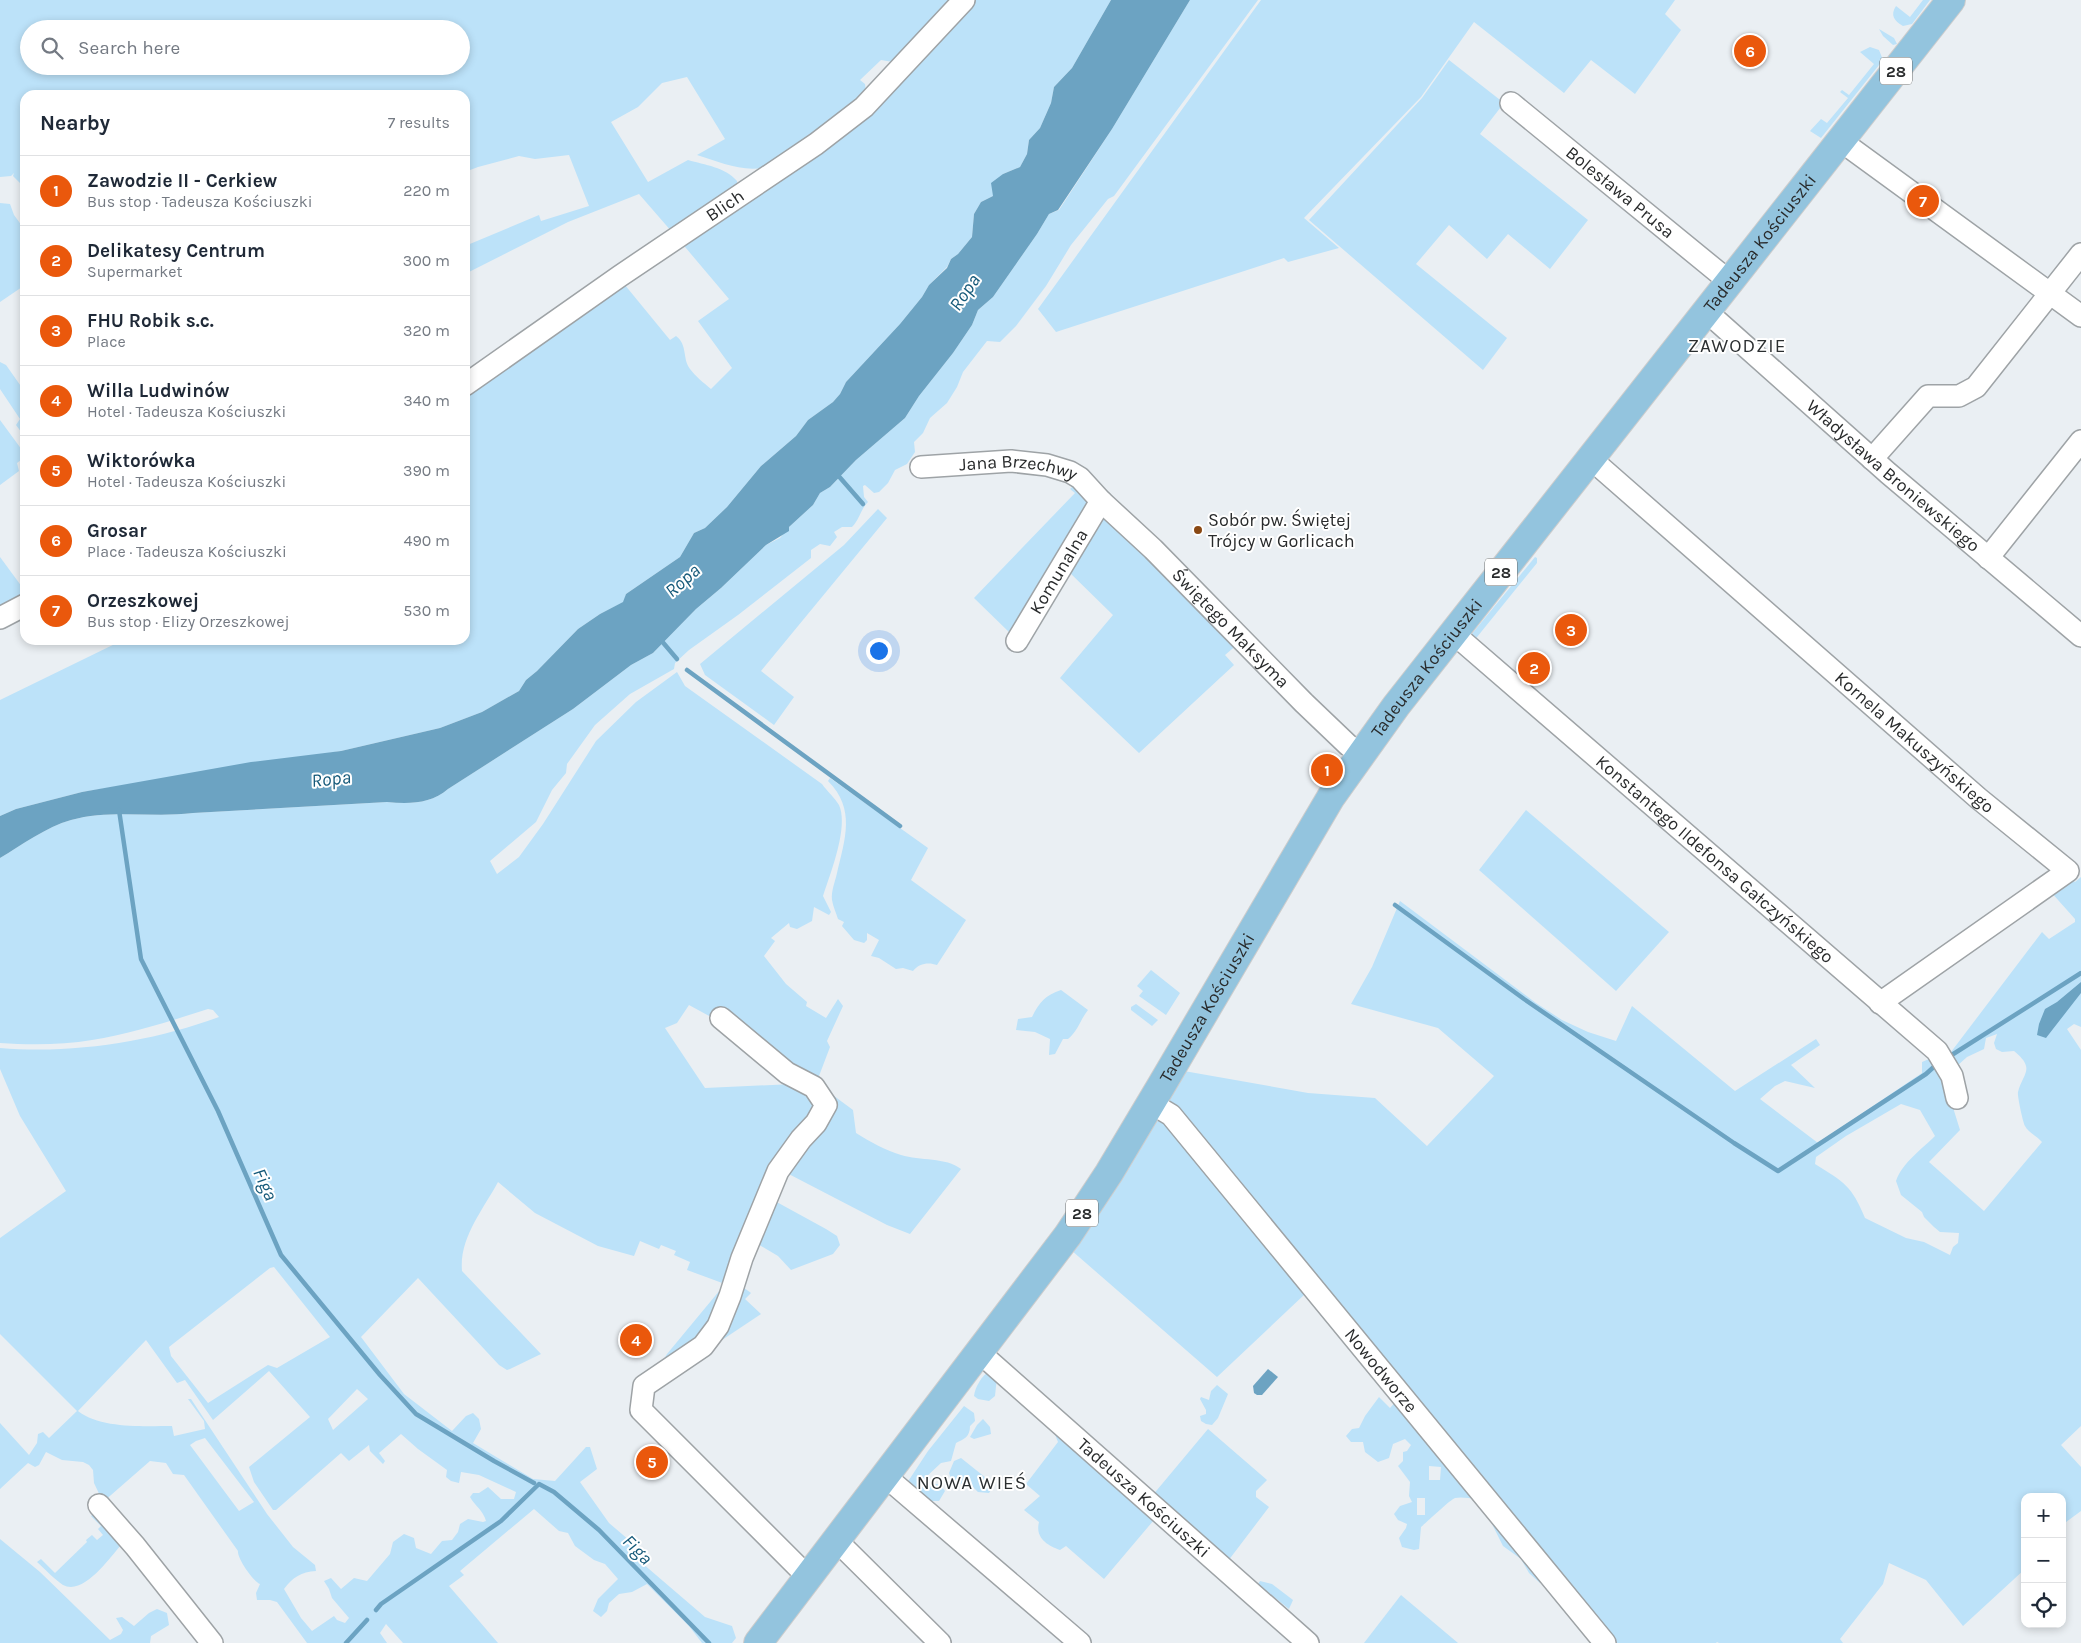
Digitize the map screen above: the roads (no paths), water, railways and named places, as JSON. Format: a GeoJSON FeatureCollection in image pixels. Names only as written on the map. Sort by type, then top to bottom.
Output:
{"type":"FeatureCollection","features":[{"type":"Feature","properties":{"kind":"main road","name":"Tadeusza Kościuszki"},"geometry":{"type":"LineString","coordinates":[[758,1643],[1068,1235],[1109,1173],[1331,797],[1360,753],[1951,0]]}},
{"type":"Feature","properties":{"kind":"street","name":"Blich"},"geometry":{"type":"LineString","coordinates":[[470,381],[620,276],[816,144],[864,107],[964,0]]}},
{"type":"Feature","properties":{"kind":"street","name":"Bolesława Prusa"},"geometry":{"type":"LineString","coordinates":[[1511,103],[1730,282]]}},
{"type":"Feature","properties":{"kind":"street"},"geometry":{"type":"LineString","coordinates":[[1842,141],[2081,316]]}},
{"type":"Feature","properties":{"kind":"street"},"geometry":{"type":"LineString","coordinates":[[1872,459],[1928,396],[1959,396],[1976,387],[2081,254]]}},
{"type":"Feature","properties":{"kind":"street","name":"Władysława Broniewskiego"},"geometry":{"type":"LineString","coordinates":[[1707,312],[1872,459],[2081,636]]}},
{"type":"Feature","properties":{"kind":"street"},"geometry":{"type":"LineString","coordinates":[[1988,558],[2081,441]]}},
{"type":"Feature","properties":{"kind":"street","name":"Kornela Makuszyńskiego"},"geometry":{"type":"LineString","coordinates":[[1591,459],[1972,792],[2068,871],[1880,1003]]}},
{"type":"Feature","properties":{"kind":"street","name":"Jana Brzechwy"},"geometry":{"type":"LineString","coordinates":[[921,467],[1011,461],[1047,465],[1070,472],[1080,478],[1101,501]]}},
{"type":"Feature","properties":{"kind":"street","name":"Komunalna"},"geometry":{"type":"LineString","coordinates":[[1017,641],[1101,501]]}},
{"type":"Feature","properties":{"kind":"street","name":"Świętego Maksyma"},"geometry":{"type":"LineString","coordinates":[[1101,501],[1160,556],[1304,703],[1348,745],[1360,753]]}},
{"type":"Feature","properties":{"kind":"street"},"geometry":{"type":"LineString","coordinates":[[0,618],[20,608]]}},
{"type":"Feature","properties":{"kind":"street","name":"Konstantego Ildefonsa Gałczyńskiego"},"geometry":{"type":"LineString","coordinates":[[1453,633],[1937,1051],[1952,1076],[1957,1098]]}},
{"type":"Feature","properties":{"kind":"street"},"geometry":{"type":"LineString","coordinates":[[721,1018],[787,1073],[814,1087],[826,1105],[816,1123],[800,1139],[778,1171],[742,1258],[718,1326],[703,1346],[666,1374],[644,1386],[641,1410],[808,1576]]}},
{"type":"Feature","properties":{"kind":"street","name":"Nowodworze"},"geometry":{"type":"LineString","coordinates":[[1151,1102],[1171,1116],[1605,1643]]}},
{"type":"Feature","properties":{"kind":"street","name":"Tadeusza Kościuszki"},"geometry":{"type":"LineString","coordinates":[[979,1352],[1308,1643]]}},
{"type":"Feature","properties":{"kind":"street"},"geometry":{"type":"LineString","coordinates":[[885,1476],[1080,1643]]}},
{"type":"Feature","properties":{"kind":"street"},"geometry":{"type":"LineString","coordinates":[[99,1505],[135,1546],[212,1643]]}},
{"type":"Feature","properties":{"kind":"street"},"geometry":{"type":"LineString","coordinates":[[836,1540],[940,1643]]}},
{"type":"Feature","properties":{"kind":"water","name":"Ropa"},"geometry":{"type":"Polygon","coordinates":[[[1111,0],[1190,0],[1112,129],[1058,210],[1049,214],[993,297],[978,310],[972,325],[953,353],[919,396],[905,418],[856,460],[830,487],[820,493],[813,505],[789,527],[789,531],[766,545],[696,609],[653,653],[631,665],[573,709],[434,798],[411,803],[387,802],[178,814],[116,814],[86,817],[52,827],[0,858],[0,816],[16,809],[82,792],[251,762],[341,751],[440,728],[482,712],[519,691],[526,680],[578,629],[600,614],[623,602],[626,594],[680,557],[694,533],[705,528],[727,507],[761,466],[796,436],[808,420],[833,402],[840,394],[846,382],[900,324],[922,297],[929,285],[947,268],[951,259],[958,254],[972,237],[974,214],[981,202],[993,196],[991,183],[1003,174],[1020,167],[1027,154],[1029,140],[1040,128],[1051,103],[1054,87],[1072,68],[1111,0]]]}},
{"type":"Feature","properties":{"kind":"water"},"geometry":{"type":"Polygon","coordinates":[[[2081,982],[2081,993],[2046,1038],[2037,1035],[2045,1009],[2057,1002],[2081,982]]]}},
{"type":"Feature","properties":{"kind":"water"},"geometry":{"type":"Polygon","coordinates":[[[1268,1369],[1278,1377],[1262,1395],[1257,1395],[1254,1393],[1253,1386],[1268,1369]]]}},
{"type":"Feature","properties":{"kind":"waterway"},"geometry":{"type":"LineString","coordinates":[[836,473],[863,504]]}},
{"type":"Feature","properties":{"kind":"waterway"},"geometry":{"type":"LineString","coordinates":[[660,639],[677,659]]}},
{"type":"Feature","properties":{"kind":"waterway"},"geometry":{"type":"LineString","coordinates":[[687,670],[900,826]]}},
{"type":"Feature","properties":{"kind":"waterway","name":"Figa"},"geometry":{"type":"LineString","coordinates":[[119,810],[141,959],[218,1111],[281,1255],[380,1375],[416,1414],[534,1483]]}},
{"type":"Feature","properties":{"kind":"waterway"},"geometry":{"type":"LineString","coordinates":[[1395,905],[1524,999],[1778,1171],[1926,1074],[1937,1064]]}},
{"type":"Feature","properties":{"kind":"waterway"},"geometry":{"type":"LineString","coordinates":[[1947,1058],[2081,973]]}},
{"type":"Feature","properties":{"kind":"waterway","name":"Figa"},"geometry":{"type":"LineString","coordinates":[[376,1610],[381,1604],[501,1521],[539,1484],[554,1492],[599,1530],[709,1643]]}},
{"type":"Feature","properties":{"kind":"waterway"},"geometry":{"type":"LineString","coordinates":[[346,1643],[367,1620]]}},
{"type":"Feature","properties":{"kind":"place","name":"Grosar"},"geometry":{"type":"Point","coordinates":[1750,51]}},
{"type":"Feature","properties":{"kind":"place","name":"Orzeszkowej"},"geometry":{"type":"Point","coordinates":[1923,201]}},
{"type":"Feature","properties":{"kind":"place","name":"Sobór pw. Świętej Trójcy w Gorlicach"},"geometry":{"type":"Point","coordinates":[1198,530]}},
{"type":"Feature","properties":{"kind":"place","name":"FHU Robik s.c."},"geometry":{"type":"Point","coordinates":[1571,630]}},
{"type":"Feature","properties":{"kind":"place","name":"Delikatesy Centrum"},"geometry":{"type":"Point","coordinates":[1534,668]}},
{"type":"Feature","properties":{"kind":"place","name":"Zawodzie II - Cerkiew"},"geometry":{"type":"Point","coordinates":[1327,770]}},
{"type":"Feature","properties":{"kind":"place","name":"Willa Ludwinów"},"geometry":{"type":"Point","coordinates":[636,1340]}},
{"type":"Feature","properties":{"kind":"place","name":"Wiktorówka"},"geometry":{"type":"Point","coordinates":[652,1462]}},
{"type":"Feature","properties":{"kind":"district","name":"ZAWODZIE"},"geometry":{"type":"Point","coordinates":[1737,345]}},
{"type":"Feature","properties":{"kind":"district","name":"NOWA WIEŚ"},"geometry":{"type":"Point","coordinates":[972,1482]}}]}
